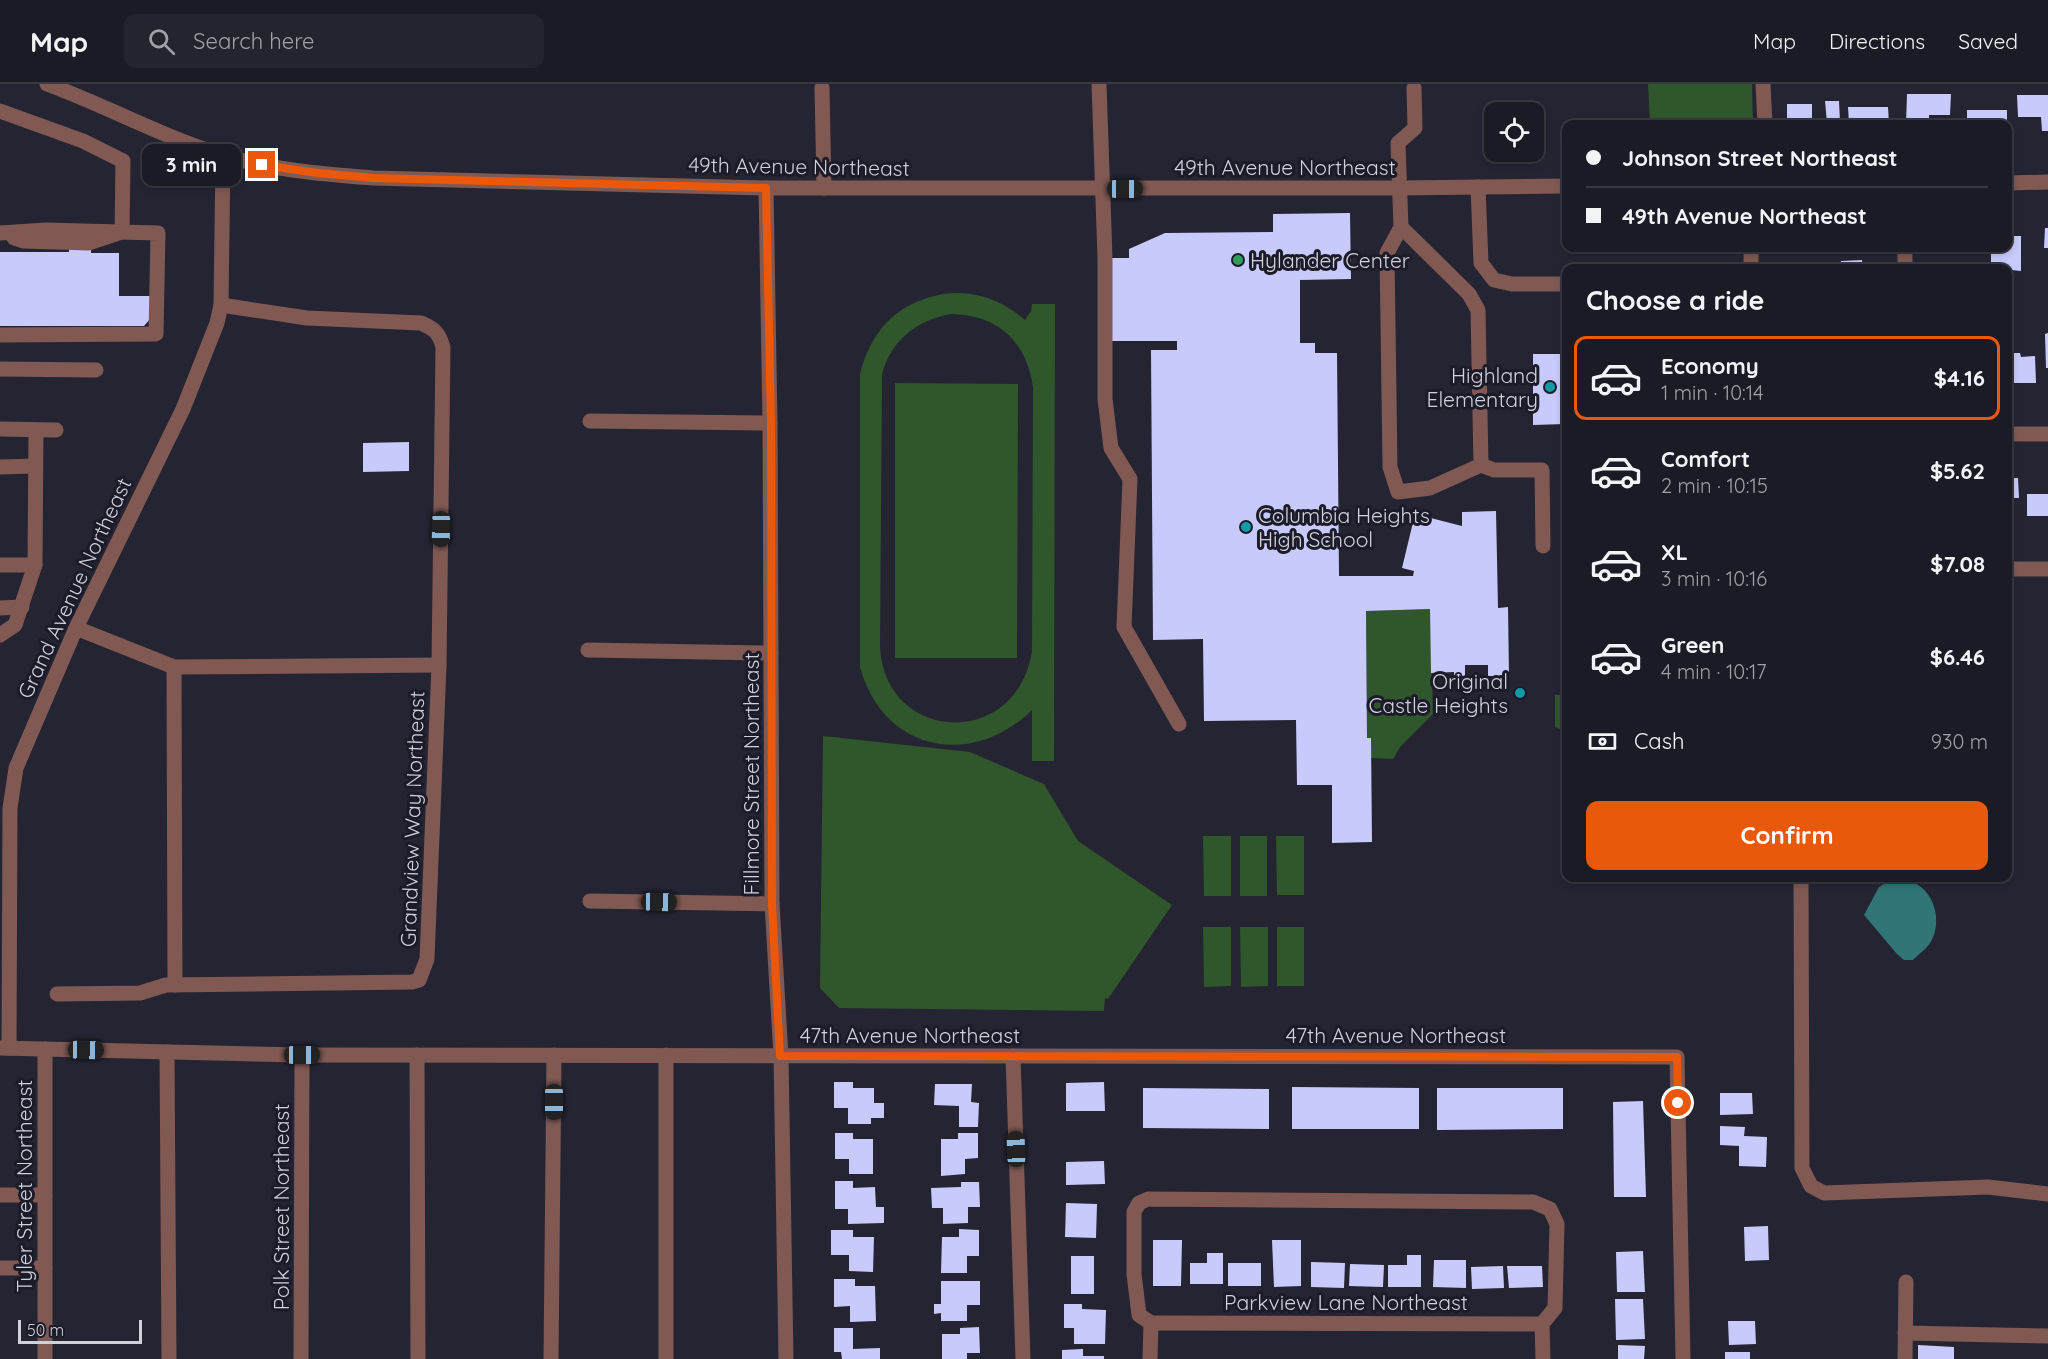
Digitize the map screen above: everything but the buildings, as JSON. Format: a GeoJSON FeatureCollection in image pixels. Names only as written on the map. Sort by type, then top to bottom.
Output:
{"type":"FeatureCollection","features":[{"type":"Feature","properties":{"kind":"street","name":"49th Avenue Northeast"},"geometry":{"type":"LineString","coordinates":[[47,84],[83,90],[183,142],[223,156],[262,165],[373,178],[766,188],[1101,189],[1562,186]]}},
{"type":"Feature","properties":{"kind":"street"},"geometry":{"type":"LineString","coordinates":[[1099,84],[1105,258],[1105,399],[1111,448],[1130,479],[1124,627],[1179,724]]}},
{"type":"Feature","properties":{"kind":"street"},"geometry":{"type":"LineString","coordinates":[[1763,84],[1765,120]]}},
{"type":"Feature","properties":{"kind":"street"},"geometry":{"type":"LineString","coordinates":[[822,88],[824,188]]}},
{"type":"Feature","properties":{"kind":"street"},"geometry":{"type":"LineString","coordinates":[[1414,88],[1415,128],[1398,143],[1401,227],[1387,253],[1390,467],[1398,492],[1430,488],[1481,465],[1494,470],[1542,470],[1543,546]]}},
{"type":"Feature","properties":{"kind":"street"},"geometry":{"type":"LineString","coordinates":[[0,111],[83,141],[123,161],[122,232]]}},
{"type":"Feature","properties":{"kind":"street","name":"Grand Avenue Northeast"},"geometry":{"type":"LineString","coordinates":[[4,1048],[10,808],[16,768],[76,628],[183,409],[217,323],[221,305],[223,156]]}},
{"type":"Feature","properties":{"kind":"street"},"geometry":{"type":"LineString","coordinates":[[2012,183],[2048,182]]}},
{"type":"Feature","properties":{"kind":"street"},"geometry":{"type":"LineString","coordinates":[[1478,187],[1481,263],[1494,280],[1512,284],[1562,284]]}},
{"type":"Feature","properties":{"kind":"street","name":"Fillmore Street Northeast"},"geometry":{"type":"LineString","coordinates":[[766,188],[771,423],[772,904],[780,1056],[786,1359]]}},
{"type":"Feature","properties":{"kind":"street"},"geometry":{"type":"LineString","coordinates":[[1401,227],[1469,294],[1478,310],[1481,465]]}},
{"type":"Feature","properties":{"kind":"street"},"geometry":{"type":"LineString","coordinates":[[0,233],[46,230],[158,233],[156,334],[0,335]]}},
{"type":"Feature","properties":{"kind":"street"},"geometry":{"type":"LineString","coordinates":[[76,628],[174,667],[439,665],[443,347],[440,335],[433,328],[421,323],[307,318],[221,305]]}},
{"type":"Feature","properties":{"kind":"street"},"geometry":{"type":"LineString","coordinates":[[0,369],[96,370]]}},
{"type":"Feature","properties":{"kind":"street"},"geometry":{"type":"LineString","coordinates":[[591,421],[771,423]]}},
{"type":"Feature","properties":{"kind":"street"},"geometry":{"type":"LineString","coordinates":[[0,429],[56,430]]}},
{"type":"Feature","properties":{"kind":"street"},"geometry":{"type":"LineString","coordinates":[[0,634],[15,625],[35,565],[36,430]]}},
{"type":"Feature","properties":{"kind":"street"},"geometry":{"type":"LineString","coordinates":[[2012,434],[2048,434]]}},
{"type":"Feature","properties":{"kind":"street"},"geometry":{"type":"LineString","coordinates":[[0,466],[35,466]]}},
{"type":"Feature","properties":{"kind":"street"},"geometry":{"type":"LineString","coordinates":[[0,565],[35,565]]}},
{"type":"Feature","properties":{"kind":"street"},"geometry":{"type":"LineString","coordinates":[[2012,568],[2048,568]]}},
{"type":"Feature","properties":{"kind":"street"},"geometry":{"type":"LineString","coordinates":[[0,608],[22,608]]}},
{"type":"Feature","properties":{"kind":"street"},"geometry":{"type":"LineString","coordinates":[[588,650],[771,653]]}},
{"type":"Feature","properties":{"kind":"street","name":"Grandview Way Northeast"},"geometry":{"type":"LineString","coordinates":[[57,994],[140,993],[166,984],[381,984],[419,980],[425,968],[429,947],[439,665]]}},
{"type":"Feature","properties":{"kind":"street"},"geometry":{"type":"LineString","coordinates":[[174,667],[175,984]]}},
{"type":"Feature","properties":{"kind":"street"},"geometry":{"type":"LineString","coordinates":[[1801,882],[1802,1168],[1811,1185],[1824,1193],[1988,1187],[2048,1194]]}},
{"type":"Feature","properties":{"kind":"street"},"geometry":{"type":"LineString","coordinates":[[591,901],[772,904]]}},
{"type":"Feature","properties":{"kind":"street","name":"47th Avenue Northeast"},"geometry":{"type":"LineString","coordinates":[[4,1048],[302,1055],[1677,1057],[1683,1359]]}},
{"type":"Feature","properties":{"kind":"street","name":"Tyler Street Northeast"},"geometry":{"type":"LineString","coordinates":[[45,1049],[45,1359]]}},
{"type":"Feature","properties":{"kind":"street"},"geometry":{"type":"LineString","coordinates":[[167,1052],[169,1359]]}},
{"type":"Feature","properties":{"kind":"street","name":"Polk Street Northeast"},"geometry":{"type":"LineString","coordinates":[[302,1055],[302,1359]]}},
{"type":"Feature","properties":{"kind":"street"},"geometry":{"type":"LineString","coordinates":[[417,1055],[418,1359]]}},
{"type":"Feature","properties":{"kind":"street"},"geometry":{"type":"LineString","coordinates":[[551,1359],[554,1055]]}},
{"type":"Feature","properties":{"kind":"street"},"geometry":{"type":"LineString","coordinates":[[666,1055],[666,1359]]}},
{"type":"Feature","properties":{"kind":"street"},"geometry":{"type":"LineString","coordinates":[[1013,1056],[1023,1359]]}},
{"type":"Feature","properties":{"kind":"street"},"geometry":{"type":"LineString","coordinates":[[0,1195],[45,1195]]}},
{"type":"Feature","properties":{"kind":"street"},"geometry":{"type":"LineString","coordinates":[[1150,1359],[1150,1323],[1139,1315],[1134,1275],[1134,1212],[1139,1203],[1148,1199],[1533,1202],[1550,1209],[1557,1224],[1555,1308],[1542,1324],[1543,1359]]}},
{"type":"Feature","properties":{"kind":"street"},"geometry":{"type":"LineString","coordinates":[[0,1268],[45,1268]]}},
{"type":"Feature","properties":{"kind":"street"},"geometry":{"type":"LineString","coordinates":[[1905,1359],[1906,1282]]}},
{"type":"Feature","properties":{"kind":"street","name":"Parkview Lane Northeast"},"geometry":{"type":"LineString","coordinates":[[1150,1323],[1542,1324]]}},
{"type":"Feature","properties":{"kind":"street"},"geometry":{"type":"LineString","coordinates":[[1905,1333],[2048,1336]]}},
{"type":"Feature","properties":{"kind":"shaded area"},"geometry":{"type":"Polygon","coordinates":[[[1648,84],[1752,84],[1753,120],[1650,120],[1648,84]]]}},
{"type":"Feature","properties":{"kind":"shaded area"},"geometry":{"type":"Polygon","coordinates":[[[962,293],[981,296],[1000,303],[1025,320],[1031,311],[1032,304],[1055,304],[1054,761],[1032,761],[1032,710],[1008,729],[983,740],[957,745],[932,742],[909,734],[888,718],[872,696],[860,667],[860,374],[872,342],[881,329],[904,309],[934,296],[962,293]],[[951,314],[916,327],[898,342],[891,352],[882,375],[880,646],[887,678],[903,702],[926,717],[952,722],[978,719],[1002,706],[1021,683],[1032,651],[1033,387],[1024,356],[1007,333],[982,319],[951,314]]]}},
{"type":"Feature","properties":{"kind":"shaded area"},"geometry":{"type":"Polygon","coordinates":[[[895,383],[1018,384],[1017,658],[895,658],[895,383]]]}},
{"type":"Feature","properties":{"kind":"shaded area"},"geometry":{"type":"Polygon","coordinates":[[[1430,609],[1433,714],[1400,747],[1393,759],[1371,758],[1371,738],[1367,738],[1366,611],[1430,609]]]}},
{"type":"Feature","properties":{"kind":"shaded area"},"geometry":{"type":"Polygon","coordinates":[[[1562,692],[1562,751],[1560,751],[1560,729],[1555,727],[1555,695],[1562,692]]]}},
{"type":"Feature","properties":{"kind":"shaded area"},"geometry":{"type":"Polygon","coordinates":[[[823,736],[970,752],[1044,784],[1078,841],[1172,905],[1108,999],[1105,998],[1104,1011],[839,1008],[820,988],[823,736]]]}},
{"type":"Feature","properties":{"kind":"shaded area"},"geometry":{"type":"Polygon","coordinates":[[[1203,836],[1231,836],[1231,896],[1204,896],[1203,836]]]}},
{"type":"Feature","properties":{"kind":"shaded area"},"geometry":{"type":"Polygon","coordinates":[[[1240,836],[1267,836],[1267,896],[1240,896],[1240,836]]]}},
{"type":"Feature","properties":{"kind":"shaded area"},"geometry":{"type":"Polygon","coordinates":[[[1276,836],[1304,836],[1304,895],[1277,895],[1276,836]]]}},
{"type":"Feature","properties":{"kind":"shaded area"},"geometry":{"type":"Polygon","coordinates":[[[1887,882],[1912,882],[1921,887],[1931,899],[1936,914],[1933,936],[1928,945],[1913,960],[1904,960],[1897,954],[1864,915],[1879,887],[1887,882]]]}},
{"type":"Feature","properties":{"kind":"shaded area"},"geometry":{"type":"Polygon","coordinates":[[[1203,927],[1231,927],[1231,986],[1204,987],[1203,927]]]}},
{"type":"Feature","properties":{"kind":"shaded area"},"geometry":{"type":"Polygon","coordinates":[[[1240,927],[1268,927],[1268,986],[1241,987],[1240,927]]]}},
{"type":"Feature","properties":{"kind":"shaded area"},"geometry":{"type":"Polygon","coordinates":[[[1277,927],[1304,927],[1304,986],[1277,986],[1277,927]]]}},
{"type":"Feature","properties":{"kind":"place","name":"Hylander Center"},"geometry":{"type":"Point","coordinates":[1238,260]}},
{"type":"Feature","properties":{"kind":"place","name":"Highland Elementary"},"geometry":{"type":"Point","coordinates":[1550,387]}},
{"type":"Feature","properties":{"kind":"place","name":"Columbia Heights High School"},"geometry":{"type":"Point","coordinates":[1246,527]}},
{"type":"Feature","properties":{"kind":"place","name":"Original Castle Heights"},"geometry":{"type":"Point","coordinates":[1520,693]}},
{"type":"Feature","properties":{"kind":"route"},"geometry":{"type":"LineString","coordinates":[[262,165],[373,178],[766,188],[771,423],[772,904],[780,1056],[1677,1057],[1678,1103]]}}]}
